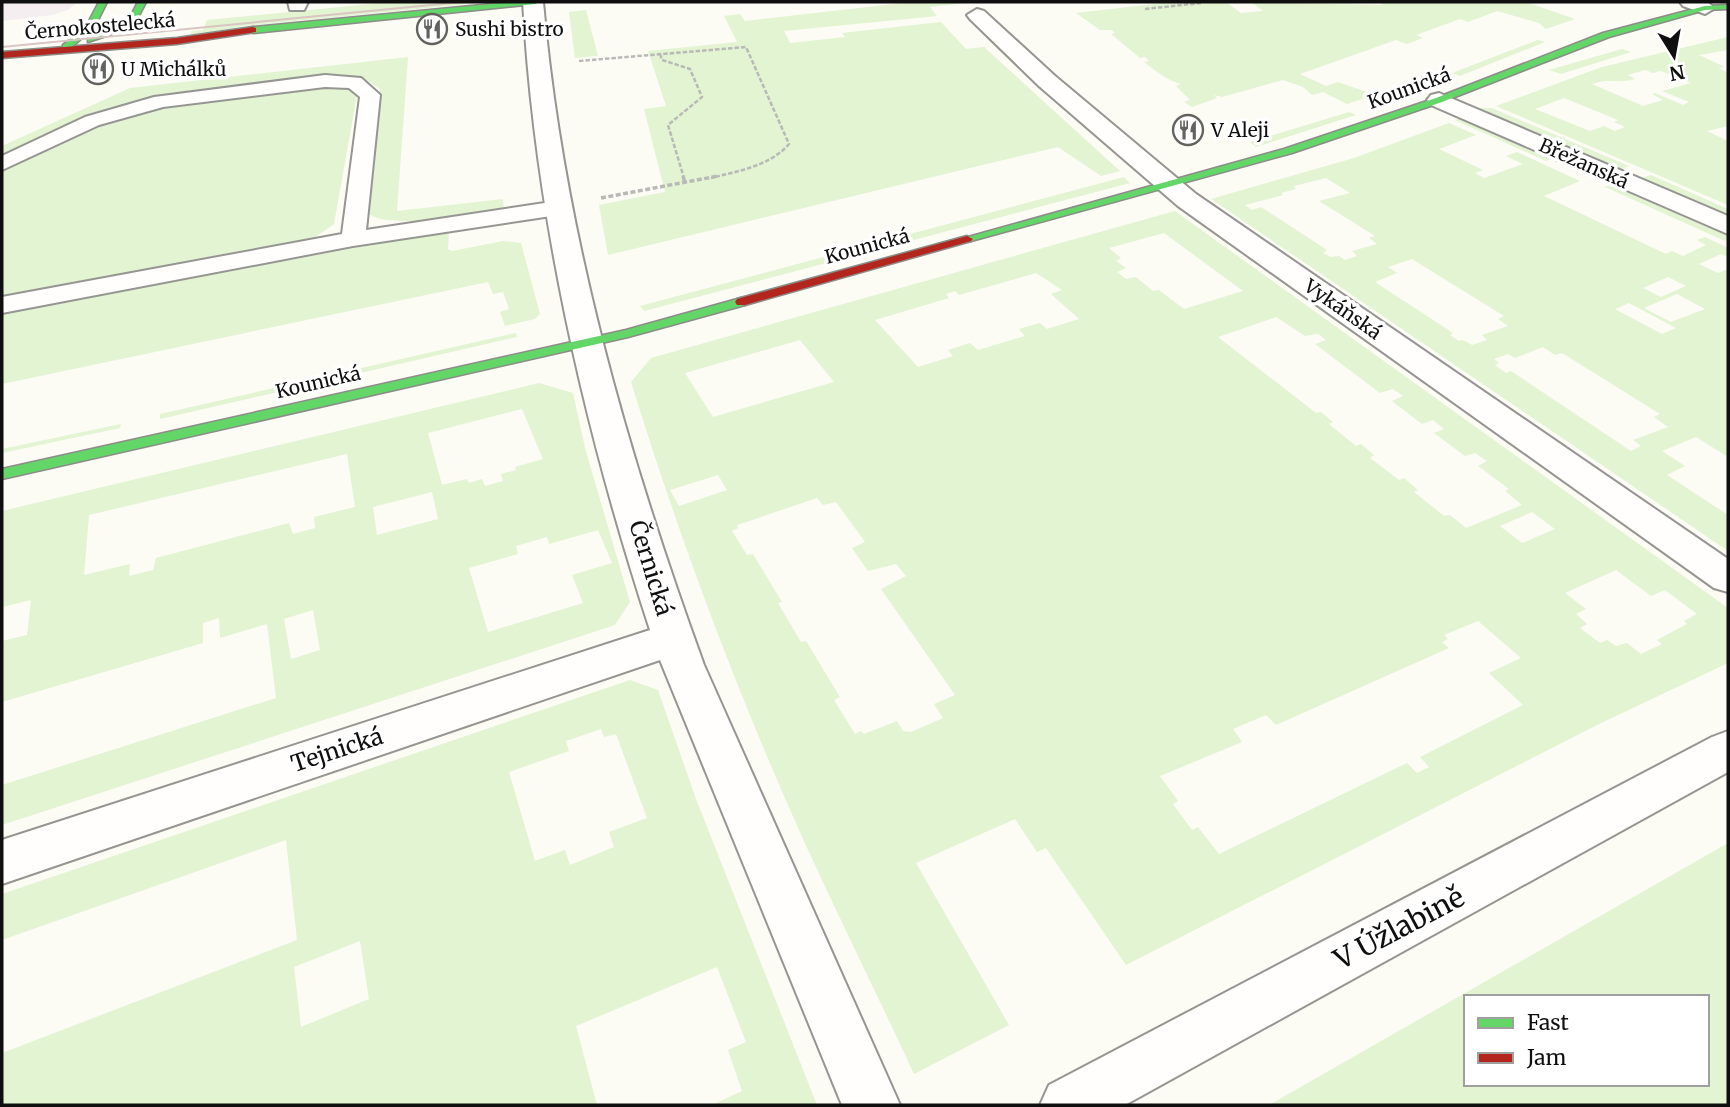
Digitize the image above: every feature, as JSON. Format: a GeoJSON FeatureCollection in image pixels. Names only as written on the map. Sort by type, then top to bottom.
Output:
{"type":"FeatureCollection","features":[{"type":"Feature","properties":{"kind":"street"},"geometry":{"type":"LineString","coordinates":[[65,49],[91,26],[103,2]]}},
{"type":"Feature","properties":{"kind":"street"},"geometry":{"type":"LineString","coordinates":[[11,73],[139,21],[142,2]]}},
{"type":"Feature","properties":{"kind":"street","name":"Černokostelecká"},"geometry":{"type":"LineString","coordinates":[[2,55],[163,42],[288,25],[534,2]]}},
{"type":"Feature","properties":{"kind":"street","name":"Černická"},"geometry":{"type":"LineString","coordinates":[[534,2],[558,208],[585,343],[673,639],[871,1105]]}},
{"type":"Feature","properties":{"kind":"street","name":"Kounická"},"geometry":{"type":"LineString","coordinates":[[2,474],[585,343],[1170,186],[1338,136],[1606,35],[1698,5],[1728,7]]}},
{"type":"Feature","properties":{"kind":"street","name":"Vykáňská"},"geometry":{"type":"LineString","coordinates":[[977,15],[1047,81],[1187,200],[1728,578]]}},
{"type":"Feature","properties":{"kind":"street","name":"Černokostelecká"},"geometry":{"type":"LineString","coordinates":[[65,28],[139,21]]}},
{"type":"Feature","properties":{"kind":"street","name":"Břežanská"},"geometry":{"type":"LineString","coordinates":[[1439,100],[1728,226]]}},
{"type":"Feature","properties":{"kind":"street","name":"Tejnická"},"geometry":{"type":"LineString","coordinates":[[2,862],[673,639]]}},
{"type":"Feature","properties":{"kind":"street","name":"V Úžlabině"},"geometry":{"type":"LineString","coordinates":[[1069,1105],[1728,750]]}},
{"type":"Feature","properties":{"kind":"lane"},"geometry":{"type":"LineString","coordinates":[[2,164],[92,121],[152,103],[262,87],[325,81],[354,82],[370,95],[353,239]]}},
{"type":"Feature","properties":{"kind":"lane"},"geometry":{"type":"LineString","coordinates":[[2,305],[353,239],[558,208]]}},
{"type":"Feature","properties":{"kind":"path"},"geometry":{"type":"LineString","coordinates":[[1145,9],[1201,3]]}},
{"type":"Feature","properties":{"kind":"path"},"geometry":{"type":"LineString","coordinates":[[540,65],[746,47],[789,144],[785,153],[767,164],[558,208]]}},
{"type":"Feature","properties":{"kind":"path"},"geometry":{"type":"LineString","coordinates":[[660,54],[662,60],[690,69],[702,97],[668,125],[685,183]]}},
{"type":"Feature","properties":{"kind":"shaded area"},"geometry":{"type":"Polygon","coordinates":[[[2,2],[77,2],[68,10],[52,15],[2,21],[2,2]]]}},
{"type":"Feature","properties":{"kind":"green space"},"geometry":{"type":"Polygon","coordinates":[[[391,2],[489,2],[244,26],[190,36],[192,31],[203,30],[207,20],[391,2]]]}},
{"type":"Feature","properties":{"kind":"green space"},"geometry":{"type":"Polygon","coordinates":[[[912,2],[966,3],[930,7],[937,16],[784,31],[790,43],[845,37],[842,33],[941,22],[966,49],[984,47],[1120,171],[1101,176],[1058,147],[608,255],[599,205],[665,192],[644,109],[666,106],[648,51],[737,42],[724,16],[740,14],[745,21],[912,2]]]}},
{"type":"Feature","properties":{"kind":"green space"},"geometry":{"type":"Polygon","coordinates":[[[1172,2],[1226,2],[1241,13],[1263,11],[1251,2],[1382,5],[1382,2],[1526,2],[1575,19],[1546,29],[1539,23],[1497,11],[1468,22],[1460,19],[1416,35],[1423,38],[1407,44],[1396,40],[1300,74],[1326,86],[1338,82],[1375,95],[1347,104],[1323,92],[1312,95],[1303,87],[1283,80],[1222,97],[1214,95],[1217,98],[1192,107],[1184,102],[1190,100],[1176,86],[1181,84],[1144,62],[1149,61],[1145,57],[1140,58],[1111,34],[1115,33],[1112,30],[1100,30],[1076,13],[1172,2]]]}},
{"type":"Feature","properties":{"kind":"green space"},"geometry":{"type":"Polygon","coordinates":[[[586,10],[598,56],[575,58],[569,12],[586,10]]]}},
{"type":"Feature","properties":{"kind":"green space"},"geometry":{"type":"Polygon","coordinates":[[[1728,37],[1728,50],[1699,55],[1725,67],[1719,68],[1728,73],[1728,126],[1707,131],[1728,141],[1728,205],[1496,106],[1602,67],[1728,37]],[[1645,70],[1628,75],[1635,79],[1592,84],[1643,106],[1663,100],[1652,94],[1655,93],[1683,105],[1689,102],[1662,91],[1691,83],[1661,71],[1653,73],[1645,70]],[[1564,98],[1535,109],[1590,131],[1604,126],[1615,131],[1625,127],[1614,122],[1618,120],[1564,98]]]}},
{"type":"Feature","properties":{"kind":"green space"},"geometry":{"type":"Polygon","coordinates":[[[1538,40],[1545,42],[1460,76],[1452,73],[1538,40]]]}},
{"type":"Feature","properties":{"kind":"green space"},"geometry":{"type":"Polygon","coordinates":[[[1622,49],[1631,52],[1561,74],[1549,70],[1622,49]]]}},
{"type":"Feature","properties":{"kind":"green space"},"geometry":{"type":"Polygon","coordinates":[[[408,57],[397,211],[503,199],[504,210],[405,221],[385,220],[371,215],[365,207],[365,182],[380,89],[370,82],[350,77],[190,93],[82,121],[2,158],[2,146],[130,88],[408,57]]]}},
{"type":"Feature","properties":{"kind":"green space"},"geometry":{"type":"Polygon","coordinates":[[[325,85],[344,87],[357,95],[334,224],[314,238],[2,299],[2,172],[89,129],[152,108],[325,85]]]}},
{"type":"Feature","properties":{"kind":"green space"},"geometry":{"type":"Polygon","coordinates":[[[1479,108],[1492,108],[1629,166],[1618,170],[1479,108]]]}},
{"type":"Feature","properties":{"kind":"green space"},"geometry":{"type":"Polygon","coordinates":[[[1349,112],[1356,115],[1256,147],[1250,142],[1349,112]]]}},
{"type":"Feature","properties":{"kind":"green space"},"geometry":{"type":"Polygon","coordinates":[[[1464,117],[1549,154],[1551,159],[1546,161],[1455,120],[1464,117]]]}},
{"type":"Feature","properties":{"kind":"green space"},"geometry":{"type":"Polygon","coordinates":[[[1449,123],[1476,135],[1439,149],[1483,170],[1475,173],[1484,178],[1523,164],[1506,156],[1517,152],[1580,181],[1544,196],[1666,254],[1672,251],[1683,256],[1706,245],[1697,240],[1705,237],[1728,248],[1728,257],[1721,254],[1699,264],[1718,273],[1728,269],[1728,457],[1696,437],[1662,451],[1685,466],[1667,475],[1728,515],[1728,551],[1211,199],[1354,158],[1449,123]],[[1326,178],[1294,186],[1296,189],[1281,193],[1283,195],[1245,205],[1252,210],[1261,207],[1327,250],[1323,253],[1331,257],[1339,256],[1345,260],[1357,256],[1352,251],[1377,244],[1369,238],[1375,236],[1319,201],[1350,193],[1326,178]],[[1412,259],[1388,267],[1397,273],[1375,282],[1453,333],[1450,335],[1459,341],[1463,340],[1472,345],[1487,340],[1482,335],[1508,326],[1498,319],[1504,316],[1412,259]],[[1668,277],[1643,288],[1661,297],[1686,286],[1668,277]],[[1677,294],[1644,308],[1671,322],[1705,309],[1677,294]],[[1629,303],[1615,309],[1662,334],[1676,328],[1629,303]],[[1543,347],[1515,358],[1508,354],[1494,359],[1499,363],[1495,365],[1506,373],[1511,371],[1631,451],[1641,446],[1633,440],[1668,427],[1654,417],[1660,414],[1562,353],[1555,355],[1543,347]]]}},
{"type":"Feature","properties":{"kind":"green space"},"geometry":{"type":"Polygon","coordinates":[[[1651,175],[1728,209],[1728,217],[1639,179],[1651,175]]]}},
{"type":"Feature","properties":{"kind":"green space"},"geometry":{"type":"Polygon","coordinates":[[[1124,177],[1130,183],[644,311],[640,306],[1124,177]]]}},
{"type":"Feature","properties":{"kind":"green space"},"geometry":{"type":"Polygon","coordinates":[[[1615,183],[1728,234],[1728,239],[1725,241],[1605,187],[1615,183]]]}},
{"type":"Feature","properties":{"kind":"green space"},"geometry":{"type":"Polygon","coordinates":[[[1175,211],[1728,608],[1728,663],[1599,724],[1126,965],[1046,848],[1037,852],[1015,819],[916,863],[1009,1025],[914,1074],[803,839],[710,613],[631,382],[651,358],[1175,211]],[[1164,233],[1109,248],[1121,258],[1116,261],[1126,268],[1117,272],[1126,279],[1136,277],[1153,291],[1159,290],[1184,309],[1243,291],[1164,233]],[[1036,273],[959,295],[955,291],[946,294],[949,298],[875,320],[918,367],[953,356],[948,350],[970,343],[978,350],[1025,336],[1019,329],[1040,323],[1047,329],[1079,319],[1051,294],[1062,290],[1036,273]],[[1276,317],[1218,337],[1316,413],[1321,412],[1333,422],[1329,424],[1356,446],[1361,444],[1374,455],[1370,458],[1399,480],[1404,478],[1418,490],[1414,492],[1444,516],[1450,515],[1466,528],[1522,505],[1505,491],[1509,489],[1478,466],[1487,461],[1475,453],[1465,456],[1434,433],[1444,429],[1433,420],[1422,424],[1392,401],[1403,396],[1393,389],[1380,393],[1315,344],[1326,340],[1318,334],[1305,336],[1276,317]],[[800,340],[685,373],[713,417],[834,382],[800,340]],[[718,475],[670,490],[679,506],[727,490],[718,475]],[[817,498],[737,525],[738,528],[732,531],[747,555],[753,554],[782,602],[778,603],[801,642],[806,641],[840,697],[834,700],[855,734],[861,731],[864,734],[897,721],[903,731],[911,732],[943,718],[934,704],[955,695],[881,589],[906,576],[896,564],[868,571],[852,548],[865,542],[836,502],[823,505],[817,498]],[[1532,512],[1500,526],[1522,543],[1555,529],[1532,512]],[[1616,570],[1565,593],[1586,609],[1576,614],[1587,624],[1580,628],[1600,643],[1607,640],[1616,646],[1627,643],[1641,654],[1662,644],[1657,640],[1687,624],[1684,621],[1697,614],[1665,590],[1651,596],[1616,570]],[[1478,621],[1444,635],[1448,639],[1442,642],[1449,648],[1276,725],[1266,715],[1233,729],[1242,742],[1160,776],[1178,801],[1173,804],[1192,830],[1198,827],[1219,854],[1407,763],[1417,773],[1429,767],[1420,757],[1523,705],[1489,673],[1521,658],[1478,621]]]}},
{"type":"Feature","properties":{"kind":"green space"},"geometry":{"type":"Polygon","coordinates":[[[449,231],[448,249],[452,251],[503,241],[521,243],[540,314],[535,319],[505,326],[500,312],[509,309],[503,292],[493,294],[488,282],[2,384],[2,312],[449,231]]]}},
{"type":"Feature","properties":{"kind":"green space"},"geometry":{"type":"Polygon","coordinates":[[[516,333],[517,337],[160,419],[160,414],[516,333]]]}},
{"type":"Feature","properties":{"kind":"green space"},"geometry":{"type":"Polygon","coordinates":[[[539,383],[573,393],[585,448],[630,602],[615,625],[2,825],[2,785],[276,698],[267,624],[220,638],[219,618],[203,623],[203,643],[2,702],[2,641],[27,635],[31,600],[2,607],[2,511],[539,383]],[[522,409],[428,433],[442,485],[467,479],[469,483],[482,479],[485,486],[503,481],[501,474],[516,470],[515,467],[543,459],[522,409]],[[347,454],[89,515],[84,575],[130,564],[129,576],[153,570],[156,558],[289,523],[293,534],[315,528],[314,517],[355,507],[347,454]],[[432,492],[373,507],[377,535],[438,519],[432,492]],[[598,530],[549,544],[547,537],[516,546],[518,554],[469,568],[488,632],[583,603],[572,575],[612,563],[598,530]],[[313,610],[284,619],[291,659],[320,650],[313,610]]]}},
{"type":"Feature","properties":{"kind":"green space"},"geometry":{"type":"Polygon","coordinates":[[[121,424],[120,428],[2,453],[2,449],[121,424]]]}},
{"type":"Feature","properties":{"kind":"green space"},"geometry":{"type":"Polygon","coordinates":[[[630,680],[658,690],[696,799],[817,1105],[712,1105],[742,1091],[728,1050],[746,1042],[717,967],[576,1026],[597,1105],[2,1105],[2,1053],[297,940],[286,840],[2,940],[2,894],[630,680]],[[601,729],[566,741],[569,751],[509,772],[535,861],[565,850],[570,865],[614,847],[609,832],[647,818],[616,734],[604,737],[601,729]],[[360,941],[294,967],[301,1027],[369,999],[360,941]]]}},
{"type":"Feature","properties":{"kind":"green space"},"geometry":{"type":"Polygon","coordinates":[[[1728,843],[1728,1105],[1269,1105],[1728,843]]]}},
{"type":"Feature","properties":{"kind":"tram line"},"geometry":{"type":"LineString","coordinates":[[2,47],[462,2]]}},
{"type":"Feature","properties":{"kind":"traffic: fast"},"geometry":{"type":"LineString","coordinates":[[66,47],[91,26],[103,2]]}},
{"type":"Feature","properties":{"kind":"traffic: fast"},"geometry":{"type":"LineString","coordinates":[[91,40],[130,25],[142,2]]}},
{"type":"Feature","properties":{"kind":"traffic: fast"},"geometry":{"type":"LineString","coordinates":[[253,30],[535,2]]}},
{"type":"Feature","properties":{"kind":"traffic: fast"},"geometry":{"type":"LineString","coordinates":[[967,239],[1288,151],[1439,100],[1606,35],[1705,8],[1728,7]]}},
{"type":"Feature","properties":{"kind":"traffic: fast"},"geometry":{"type":"LineString","coordinates":[[2,474],[628,333],[741,302]]}},
{"type":"Feature","properties":{"kind":"traffic: jam"},"geometry":{"type":"LineString","coordinates":[[2,55],[177,41],[253,30]]}},
{"type":"Feature","properties":{"kind":"traffic: jam"},"geometry":{"type":"LineString","coordinates":[[741,302],[967,239]]}},
{"type":"Feature","properties":{"kind":"place","name":"Sushi bistro"},"geometry":{"type":"Point","coordinates":[432,29]}},
{"type":"Feature","properties":{"kind":"place","name":"U Michálků"},"geometry":{"type":"Point","coordinates":[98,69]}},
{"type":"Feature","properties":{"kind":"place","name":"V Aleji"},"geometry":{"type":"Point","coordinates":[1188,130]}}]}
